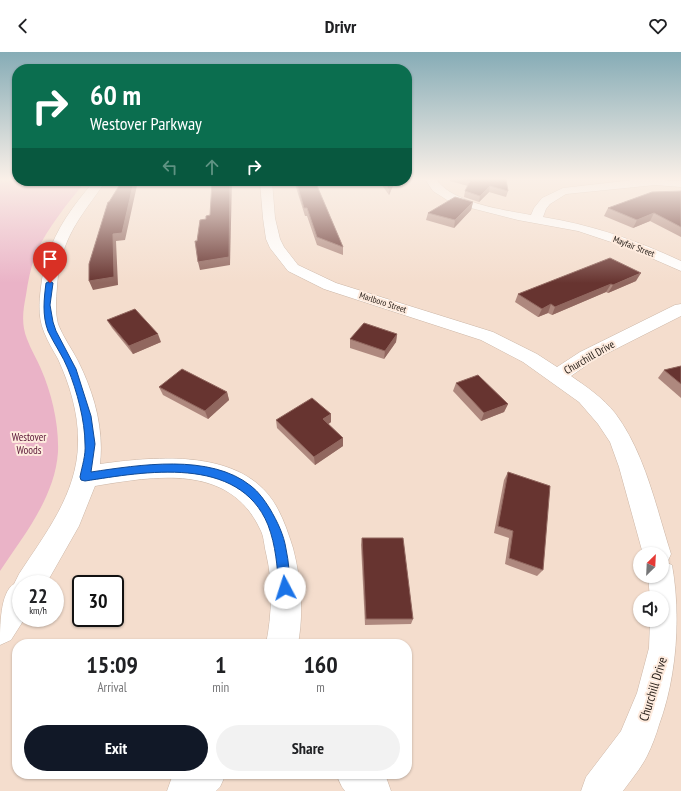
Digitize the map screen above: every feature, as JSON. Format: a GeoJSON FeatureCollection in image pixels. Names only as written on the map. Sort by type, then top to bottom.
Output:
{"type":"FeatureCollection","features":[{"type":"Feature","properties":{"kind":"street"},"geometry":{"type":"LineString","coordinates":[[34,575],[71,513],[85,477],[89,461],[90,444],[86,416],[72,369],[52,331],[47,314],[52,265],[56,251],[77,213]]}},
{"type":"Feature","properties":{"kind":"street","name":"Marlboro Street"},"geometry":{"type":"LineString","coordinates":[[269,213],[273,239],[277,248],[293,268],[330,286],[487,336],[530,358],[557,376]]}},
{"type":"Feature","properties":{"kind":"street","name":"Mayfair Street"},"geometry":{"type":"LineString","coordinates":[[509,213],[575,227],[622,241],[651,252],[681,267]]}},
{"type":"Feature","properties":{"kind":"street"},"geometry":{"type":"LineString","coordinates":[[536,219],[538,213]]}},
{"type":"Feature","properties":{"kind":"street","name":"Churchill Drive"},"geometry":{"type":"LineString","coordinates":[[655,547],[631,467],[620,439],[606,418],[586,397],[557,376],[587,356],[681,309]]}},
{"type":"Feature","properties":{"kind":"street"},"geometry":{"type":"LineString","coordinates":[[85,477],[130,470],[175,468],[199,470],[217,474],[233,480],[248,489],[260,503],[272,522],[281,548],[286,610],[283,639]]}},
{"type":"Feature","properties":{"kind":"street","name":"Churchill Drive"},"geometry":{"type":"LineString","coordinates":[[600,791],[634,744],[654,693],[665,648],[666,604],[663,583]]}},
{"type":"Feature","properties":{"kind":"street"},"geometry":{"type":"LineString","coordinates":[[0,630],[12,611]]}},
{"type":"Feature","properties":{"kind":"street"},"geometry":{"type":"LineString","coordinates":[[186,791],[201,779]]}},
{"type":"Feature","properties":{"kind":"street"},"geometry":{"type":"LineString","coordinates":[[360,779],[372,791]]}},
{"type":"Feature","properties":{"kind":"green space","name":"Westover Woods"},"geometry":{"type":"Polygon","coordinates":[[[0,213],[60,213],[36,253],[30,274],[23,312],[25,333],[45,379],[56,420],[58,452],[56,469],[45,500],[37,515],[0,571],[0,213]]]}},
{"type":"Feature","properties":{"kind":"building"},"geometry":{"type":"Polygon","coordinates":[[[104,213],[127,213],[122,233],[113,234],[114,277],[89,281],[89,264],[104,213]]]}},
{"type":"Feature","properties":{"kind":"building"},"geometry":{"type":"Polygon","coordinates":[[[210,213],[230,213],[229,257],[198,262],[195,241],[197,241],[200,220],[206,219],[206,216],[210,215],[210,213]]]}},
{"type":"Feature","properties":{"kind":"building"},"geometry":{"type":"Polygon","coordinates":[[[309,213],[329,213],[343,247],[317,237],[309,213]]]}},
{"type":"Feature","properties":{"kind":"building"},"geometry":{"type":"Polygon","coordinates":[[[430,213],[462,213],[455,220],[430,213]]]}},
{"type":"Feature","properties":{"kind":"building"},"geometry":{"type":"Polygon","coordinates":[[[621,213],[653,213],[637,220],[621,213]]]}},
{"type":"Feature","properties":{"kind":"building"},"geometry":{"type":"Polygon","coordinates":[[[655,213],[681,213],[681,227],[655,213]]]}},
{"type":"Feature","properties":{"kind":"building"},"geometry":{"type":"Polygon","coordinates":[[[610,258],[641,273],[555,307],[551,304],[542,309],[518,294],[610,258]]]}},
{"type":"Feature","properties":{"kind":"building"},"geometry":{"type":"Polygon","coordinates":[[[135,309],[158,334],[129,346],[107,320],[135,309]]]}},
{"type":"Feature","properties":{"kind":"building"},"geometry":{"type":"Polygon","coordinates":[[[364,323],[397,334],[385,351],[350,339],[364,323]]]}},
{"type":"Feature","properties":{"kind":"building"},"geometry":{"type":"Polygon","coordinates":[[[681,366],[681,384],[664,370],[681,366]]]}},
{"type":"Feature","properties":{"kind":"building"},"geometry":{"type":"Polygon","coordinates":[[[182,369],[227,392],[205,411],[159,387],[182,369]]]}},
{"type":"Feature","properties":{"kind":"building"},"geometry":{"type":"Polygon","coordinates":[[[478,375],[508,404],[484,413],[456,383],[478,375]]]}},
{"type":"Feature","properties":{"kind":"building"},"geometry":{"type":"Polygon","coordinates":[[[312,398],[331,414],[323,419],[343,438],[314,457],[276,420],[312,398]]]}},
{"type":"Feature","properties":{"kind":"building"},"geometry":{"type":"Polygon","coordinates":[[[508,472],[550,486],[543,570],[509,558],[513,531],[498,526],[508,472]]]}},
{"type":"Feature","properties":{"kind":"building"},"geometry":{"type":"Polygon","coordinates":[[[362,538],[403,538],[413,619],[366,619],[362,538]]]}},
{"type":"Feature","properties":{"kind":"route"},"geometry":{"type":"LineString","coordinates":[[50,283],[47,305],[49,322],[52,331],[72,369],[80,392],[89,431],[89,461],[85,477],[130,470],[175,468],[199,470],[217,474],[233,480],[248,489],[260,503],[272,522],[281,548],[285,588]]}}]}
